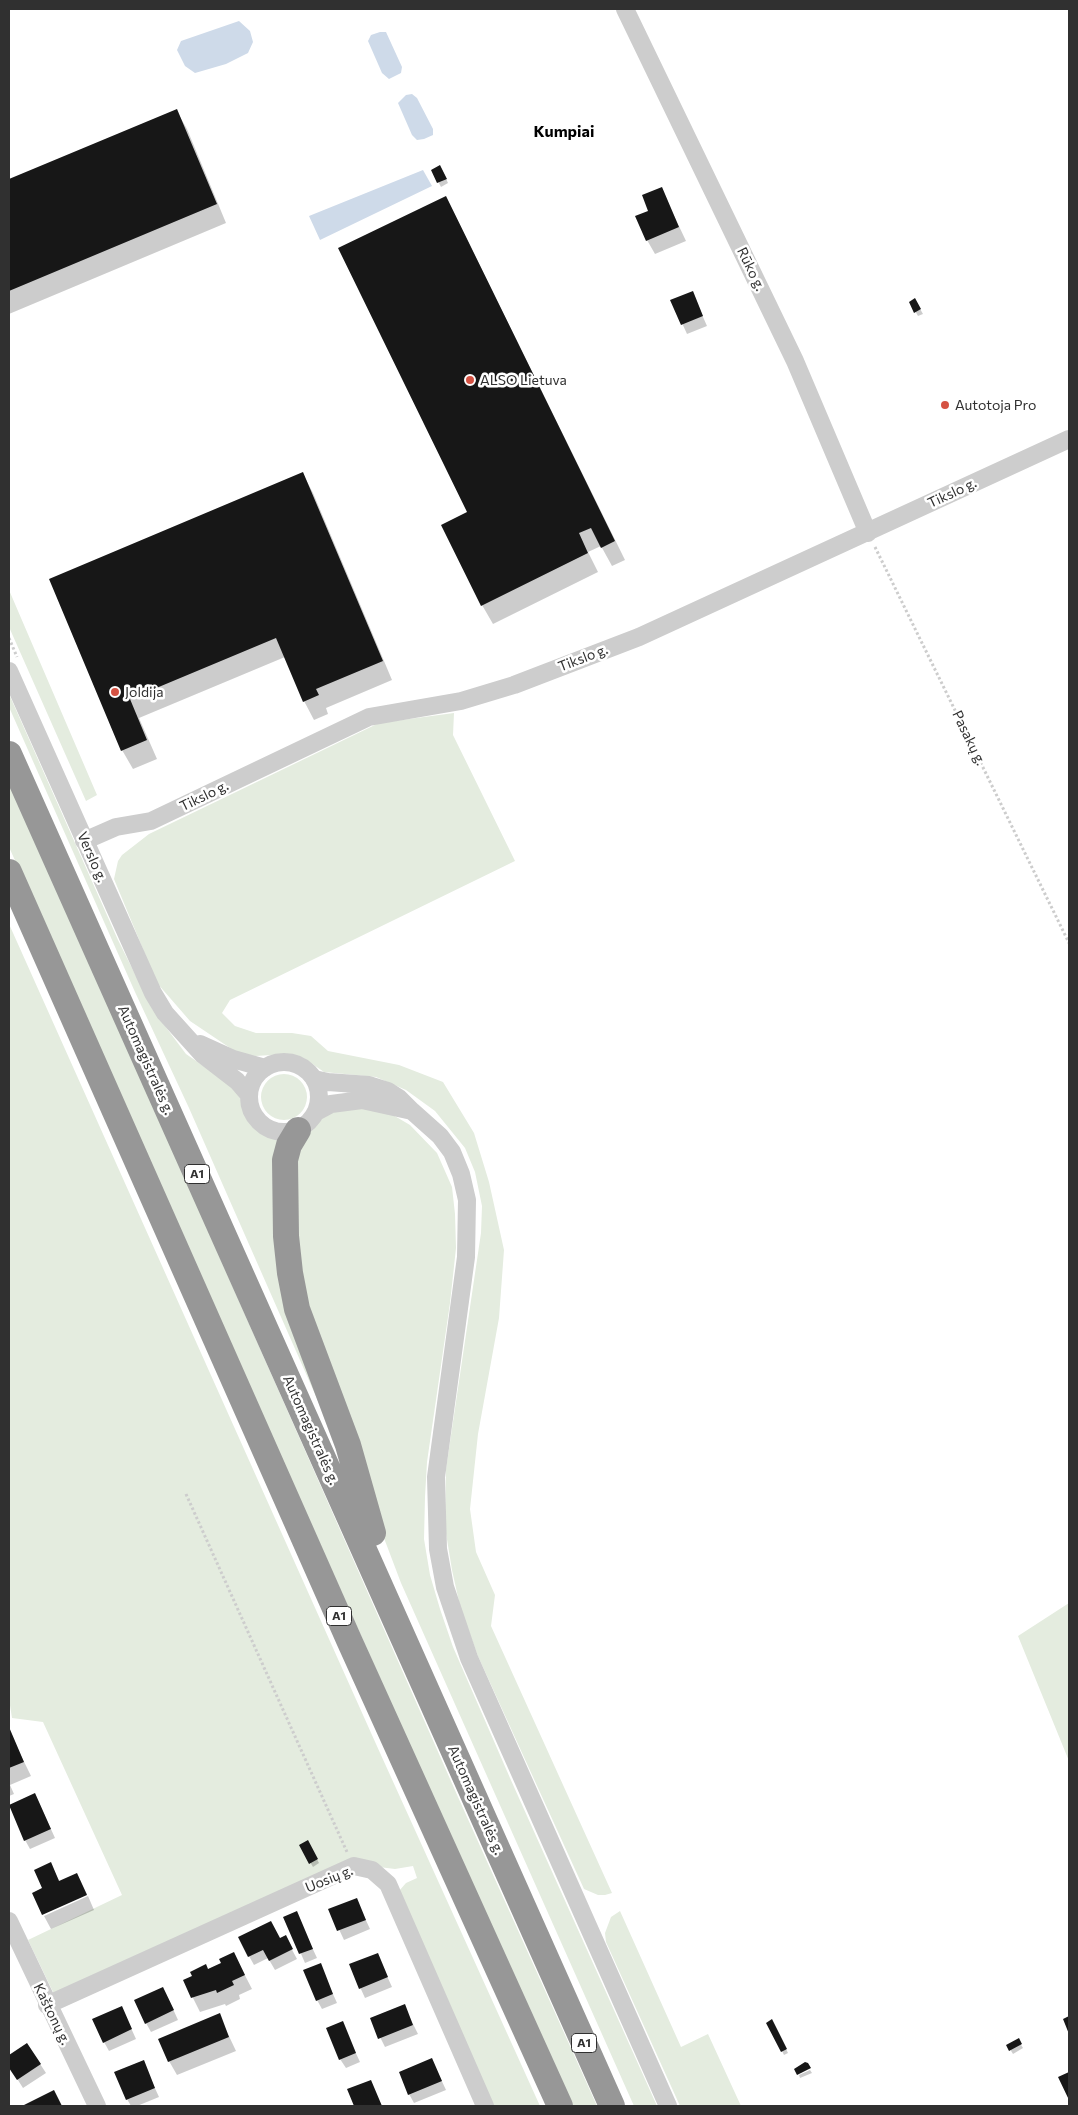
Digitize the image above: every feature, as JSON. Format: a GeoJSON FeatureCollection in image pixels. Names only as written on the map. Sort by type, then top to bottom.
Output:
{"type":"FeatureCollection","features":[{"type":"Feature","properties":{"kind":"highway","name":"Automagistralės g."},"geometry":{"type":"LineString","coordinates":[[9,754],[612,2106]]}},
{"type":"Feature","properties":{"kind":"highway","name":"A1"},"geometry":{"type":"LineString","coordinates":[[9,872],[349,1640],[560,2106]]}},
{"type":"Feature","properties":{"kind":"highway"},"geometry":{"type":"LineString","coordinates":[[298,1130],[289,1145],[285,1160],[286,1236],[290,1273],[298,1309],[348,1445],[375,1539],[551,1942],[556,1979]]}},
{"type":"Feature","properties":{"kind":"street","name":"Rūko g."},"geometry":{"type":"LineString","coordinates":[[626,9],[795,362],[868,533]]}},
{"type":"Feature","properties":{"kind":"street","name":"Tikslo g."},"geometry":{"type":"LineString","coordinates":[[84,841],[116,827],[152,821],[369,717],[461,701],[514,685],[639,637],[1069,439]]}},
{"type":"Feature","properties":{"kind":"street","name":"Verslo g."},"geometry":{"type":"LineString","coordinates":[[9,671],[152,993],[165,1013],[202,1054],[237,1081],[249,1095]]}},
{"type":"Feature","properties":{"kind":"street","name":"Verslo g."},"geometry":{"type":"LineString","coordinates":[[186,1036],[233,1059],[265,1068]]}},
{"type":"Feature","properties":{"kind":"street"},"geometry":{"type":"LineString","coordinates":[[316,1112],[320,1095],[314,1079],[298,1065],[288,1062],[277,1063],[265,1068],[253,1082],[249,1095],[252,1112],[267,1128],[287,1133],[305,1126],[316,1112],[331,1104],[362,1100],[412,1112]]}},
{"type":"Feature","properties":{"kind":"street"},"geometry":{"type":"LineString","coordinates":[[314,1079],[369,1086],[388,1091],[399,1098],[440,1136],[452,1152],[461,1174],[467,1200],[466,1257],[436,1476],[438,1549],[444,1587],[469,1658],[668,2106]]}},
{"type":"Feature","properties":{"kind":"street","name":"Uosių g."},"geometry":{"type":"LineString","coordinates":[[47,2005],[354,1866],[372,1870],[388,1884],[485,2106]]}},
{"type":"Feature","properties":{"kind":"street","name":"Kaštonų g."},"geometry":{"type":"LineString","coordinates":[[9,1921],[96,2106]]}},
{"type":"Feature","properties":{"kind":"path","name":"Pasakų g."},"geometry":{"type":"LineString","coordinates":[[868,533],[1069,943]]}},
{"type":"Feature","properties":{"kind":"path"},"geometry":{"type":"LineString","coordinates":[[186,1494],[354,1866]]}},
{"type":"Feature","properties":{"kind":"shaded area"},"geometry":{"type":"Polygon","coordinates":[[[9,590],[97,795],[86,801],[9,627],[9,590]]]}},
{"type":"Feature","properties":{"kind":"shaded area"},"geometry":{"type":"Polygon","coordinates":[[[9,694],[118,940],[153,1010],[186,1054],[231,1085],[240,1098],[252,1125],[261,1134],[280,1141],[278,1204],[340,1451],[9,707],[9,694]]]}},
{"type":"Feature","properties":{"kind":"shaded area"},"geometry":{"type":"Polygon","coordinates":[[[454,713],[453,735],[515,861],[230,1000],[222,1013],[235,1026],[256,1033],[292,1033],[311,1036],[328,1051],[399,1065],[443,1082],[474,1133],[489,1182],[504,1250],[499,1318],[478,1434],[470,1509],[476,1552],[495,1595],[491,1626],[612,1893],[605,1895],[598,1895],[584,1889],[477,1654],[460,1606],[452,1570],[445,1527],[446,1469],[481,1233],[482,1206],[475,1172],[465,1148],[435,1111],[406,1090],[376,1077],[324,1072],[304,1058],[288,1054],[255,1056],[236,1052],[190,1021],[157,983],[114,879],[118,861],[122,855],[149,834],[379,723],[454,713]]]}},
{"type":"Feature","properties":{"kind":"shaded area"},"geometry":{"type":"Polygon","coordinates":[[[9,780],[458,1797],[597,2106],[571,2106],[9,847],[9,780]]]}},
{"type":"Feature","properties":{"kind":"shaded area"},"geometry":{"type":"Polygon","coordinates":[[[9,924],[540,2106],[491,2106],[399,1891],[406,1883],[417,1878],[413,1866],[395,1869],[347,1863],[54,1994],[28,1940],[122,1895],[43,1722],[12,1718],[9,1699],[9,924]]]}},
{"type":"Feature","properties":{"kind":"shaded area"},"geometry":{"type":"Polygon","coordinates":[[[284,1074],[297,1078],[303,1084],[307,1097],[303,1110],[297,1116],[284,1120],[271,1116],[265,1110],[261,1097],[265,1084],[271,1078],[284,1074]]]}},
{"type":"Feature","properties":{"kind":"shaded area"},"geometry":{"type":"Polygon","coordinates":[[[372,1108],[393,1115],[410,1125],[437,1153],[452,1187],[456,1248],[427,1462],[425,1497],[424,1539],[430,1575],[453,1647],[657,2106],[634,2106],[401,1583],[376,1517],[300,1294],[292,1162],[309,1129],[326,1114],[335,1109],[372,1108]]]}},
{"type":"Feature","properties":{"kind":"shaded area"},"geometry":{"type":"Polygon","coordinates":[[[1069,1603],[1069,1761],[1018,1636],[1069,1603]]]}},
{"type":"Feature","properties":{"kind":"shaded area"},"geometry":{"type":"Polygon","coordinates":[[[620,1911],[681,2047],[708,2034],[741,2106],[680,2106],[606,1942],[605,1933],[611,1917],[620,1911]]]}},
{"type":"Feature","properties":{"kind":"water"},"geometry":{"type":"Polygon","coordinates":[[[239,21],[250,31],[253,42],[248,53],[226,64],[195,73],[185,66],[177,50],[181,41],[239,21]]]}},
{"type":"Feature","properties":{"kind":"water"},"geometry":{"type":"Polygon","coordinates":[[[386,32],[402,67],[401,73],[389,79],[382,73],[368,41],[371,35],[386,32]]]}},
{"type":"Feature","properties":{"kind":"water"},"geometry":{"type":"Polygon","coordinates":[[[412,94],[417,98],[433,129],[433,135],[424,139],[417,140],[412,135],[398,103],[406,95],[412,94]]]}},
{"type":"Feature","properties":{"kind":"water"},"geometry":{"type":"Polygon","coordinates":[[[423,170],[432,186],[320,240],[309,216],[423,170]]]}},
{"type":"Feature","properties":{"kind":"building"},"geometry":{"type":"Polygon","coordinates":[[[177,109],[217,204],[9,291],[9,179],[177,109]]]}},
{"type":"Feature","properties":{"kind":"building"},"geometry":{"type":"Polygon","coordinates":[[[440,165],[447,179],[437,183],[431,170],[440,165]]]}},
{"type":"Feature","properties":{"kind":"building"},"geometry":{"type":"Polygon","coordinates":[[[662,187],[679,227],[646,241],[635,216],[648,211],[642,195],[662,187]]]}},
{"type":"Feature","properties":{"kind":"building","name":"ALSO Lietuva"},"geometry":{"type":"Polygon","coordinates":[[[446,196],[615,541],[601,548],[591,528],[579,533],[588,553],[481,606],[441,525],[467,512],[338,248],[446,196]]]}},
{"type":"Feature","properties":{"kind":"building"},"geometry":{"type":"Polygon","coordinates":[[[693,291],[703,316],[681,325],[670,300],[693,291]]]}},
{"type":"Feature","properties":{"kind":"building"},"geometry":{"type":"Polygon","coordinates":[[[915,298],[921,309],[914,313],[909,302],[915,298]]]}},
{"type":"Feature","properties":{"kind":"building"},"geometry":{"type":"Polygon","coordinates":[[[303,472],[383,661],[316,689],[319,695],[303,702],[276,638],[130,699],[147,740],[121,751],[49,579],[303,472]]]}},
{"type":"Feature","properties":{"kind":"building"},"geometry":{"type":"Polygon","coordinates":[[[9,1727],[24,1762],[9,1768],[9,1727]]]}},
{"type":"Feature","properties":{"kind":"building"},"geometry":{"type":"Polygon","coordinates":[[[35,1793],[51,1829],[24,1841],[9,1805],[35,1793]]]}},
{"type":"Feature","properties":{"kind":"building"},"geometry":{"type":"Polygon","coordinates":[[[308,1840],[318,1859],[309,1864],[299,1845],[308,1840]]]}},
{"type":"Feature","properties":{"kind":"building"},"geometry":{"type":"Polygon","coordinates":[[[51,1862],[59,1881],[77,1873],[87,1895],[42,1915],[32,1893],[42,1888],[34,1870],[51,1862]]]}},
{"type":"Feature","properties":{"kind":"building"},"geometry":{"type":"Polygon","coordinates":[[[357,1898],[366,1920],[337,1931],[328,1909],[357,1898]]]}},
{"type":"Feature","properties":{"kind":"building"},"geometry":{"type":"Polygon","coordinates":[[[297,1911],[313,1949],[299,1954],[283,1917],[297,1911]]]}},
{"type":"Feature","properties":{"kind":"building"},"geometry":{"type":"Polygon","coordinates":[[[271,1921],[280,1938],[286,1935],[293,1949],[269,1961],[263,1950],[248,1957],[238,1937],[271,1921]]]}},
{"type":"Feature","properties":{"kind":"building"},"geometry":{"type":"Polygon","coordinates":[[[234,1952],[245,1975],[232,1981],[234,1985],[217,1993],[216,1990],[191,1998],[183,1980],[192,1976],[190,1972],[206,1964],[208,1969],[221,1963],[219,1959],[234,1952]]]}},
{"type":"Feature","properties":{"kind":"building"},"geometry":{"type":"Polygon","coordinates":[[[378,1953],[388,1977],[359,1989],[349,1964],[378,1953]]]}},
{"type":"Feature","properties":{"kind":"building"},"geometry":{"type":"Polygon","coordinates":[[[321,1963],[333,1994],[316,2001],[303,1970],[321,1963]]]}},
{"type":"Feature","properties":{"kind":"building"},"geometry":{"type":"Polygon","coordinates":[[[163,1987],[174,2010],[145,2024],[134,2000],[163,1987]]]}},
{"type":"Feature","properties":{"kind":"building"},"geometry":{"type":"Polygon","coordinates":[[[405,2004],[413,2025],[378,2039],[370,2018],[405,2004]]]}},
{"type":"Feature","properties":{"kind":"building"},"geometry":{"type":"Polygon","coordinates":[[[122,2006],[132,2029],[103,2043],[92,2019],[122,2006]]]}},
{"type":"Feature","properties":{"kind":"building"},"geometry":{"type":"Polygon","coordinates":[[[220,2013],[229,2037],[168,2062],[158,2039],[220,2013]]]}},
{"type":"Feature","properties":{"kind":"building"},"geometry":{"type":"Polygon","coordinates":[[[1069,2016],[1069,2034],[1063,2019],[1069,2016]]]}},
{"type":"Feature","properties":{"kind":"building"},"geometry":{"type":"Polygon","coordinates":[[[772,2019],[787,2049],[781,2052],[766,2023],[772,2019]]]}},
{"type":"Feature","properties":{"kind":"building"},"geometry":{"type":"Polygon","coordinates":[[[343,2021],[356,2053],[339,2060],[326,2028],[343,2021]]]}},
{"type":"Feature","properties":{"kind":"building"},"geometry":{"type":"Polygon","coordinates":[[[1019,2038],[1022,2044],[1009,2051],[1006,2045],[1019,2038]]]}},
{"type":"Feature","properties":{"kind":"building"},"geometry":{"type":"Polygon","coordinates":[[[27,2043],[41,2064],[17,2080],[9,2068],[9,2055],[27,2043]]]}},
{"type":"Feature","properties":{"kind":"building"},"geometry":{"type":"Polygon","coordinates":[[[432,2058],[442,2081],[408,2095],[399,2072],[432,2058]]]}},
{"type":"Feature","properties":{"kind":"building"},"geometry":{"type":"Polygon","coordinates":[[[144,2060],[155,2088],[126,2100],[114,2072],[144,2060]]]}},
{"type":"Feature","properties":{"kind":"building"},"geometry":{"type":"Polygon","coordinates":[[[805,2062],[811,2068],[797,2075],[794,2069],[805,2062]]]}},
{"type":"Feature","properties":{"kind":"building"},"geometry":{"type":"Polygon","coordinates":[[[1069,2072],[1069,2100],[1058,2077],[1069,2072]]]}},
{"type":"Feature","properties":{"kind":"building"},"geometry":{"type":"Polygon","coordinates":[[[371,2080],[382,2106],[354,2106],[347,2089],[371,2080]]]}},
{"type":"Feature","properties":{"kind":"building"},"geometry":{"type":"Polygon","coordinates":[[[54,2090],[62,2106],[22,2106],[54,2090]]]}},
{"type":"Feature","properties":{"kind":"place","name":"ALSO Lietuva"},"geometry":{"type":"Point","coordinates":[470,380]}},
{"type":"Feature","properties":{"kind":"place","name":"Autotoja Pro"},"geometry":{"type":"Point","coordinates":[945,405]}},
{"type":"Feature","properties":{"kind":"place","name":"Joldija"},"geometry":{"type":"Point","coordinates":[115,692]}},
{"type":"Feature","properties":{"kind":"district","name":"Kumpiai"},"geometry":{"type":"Point","coordinates":[564,132]}}]}
